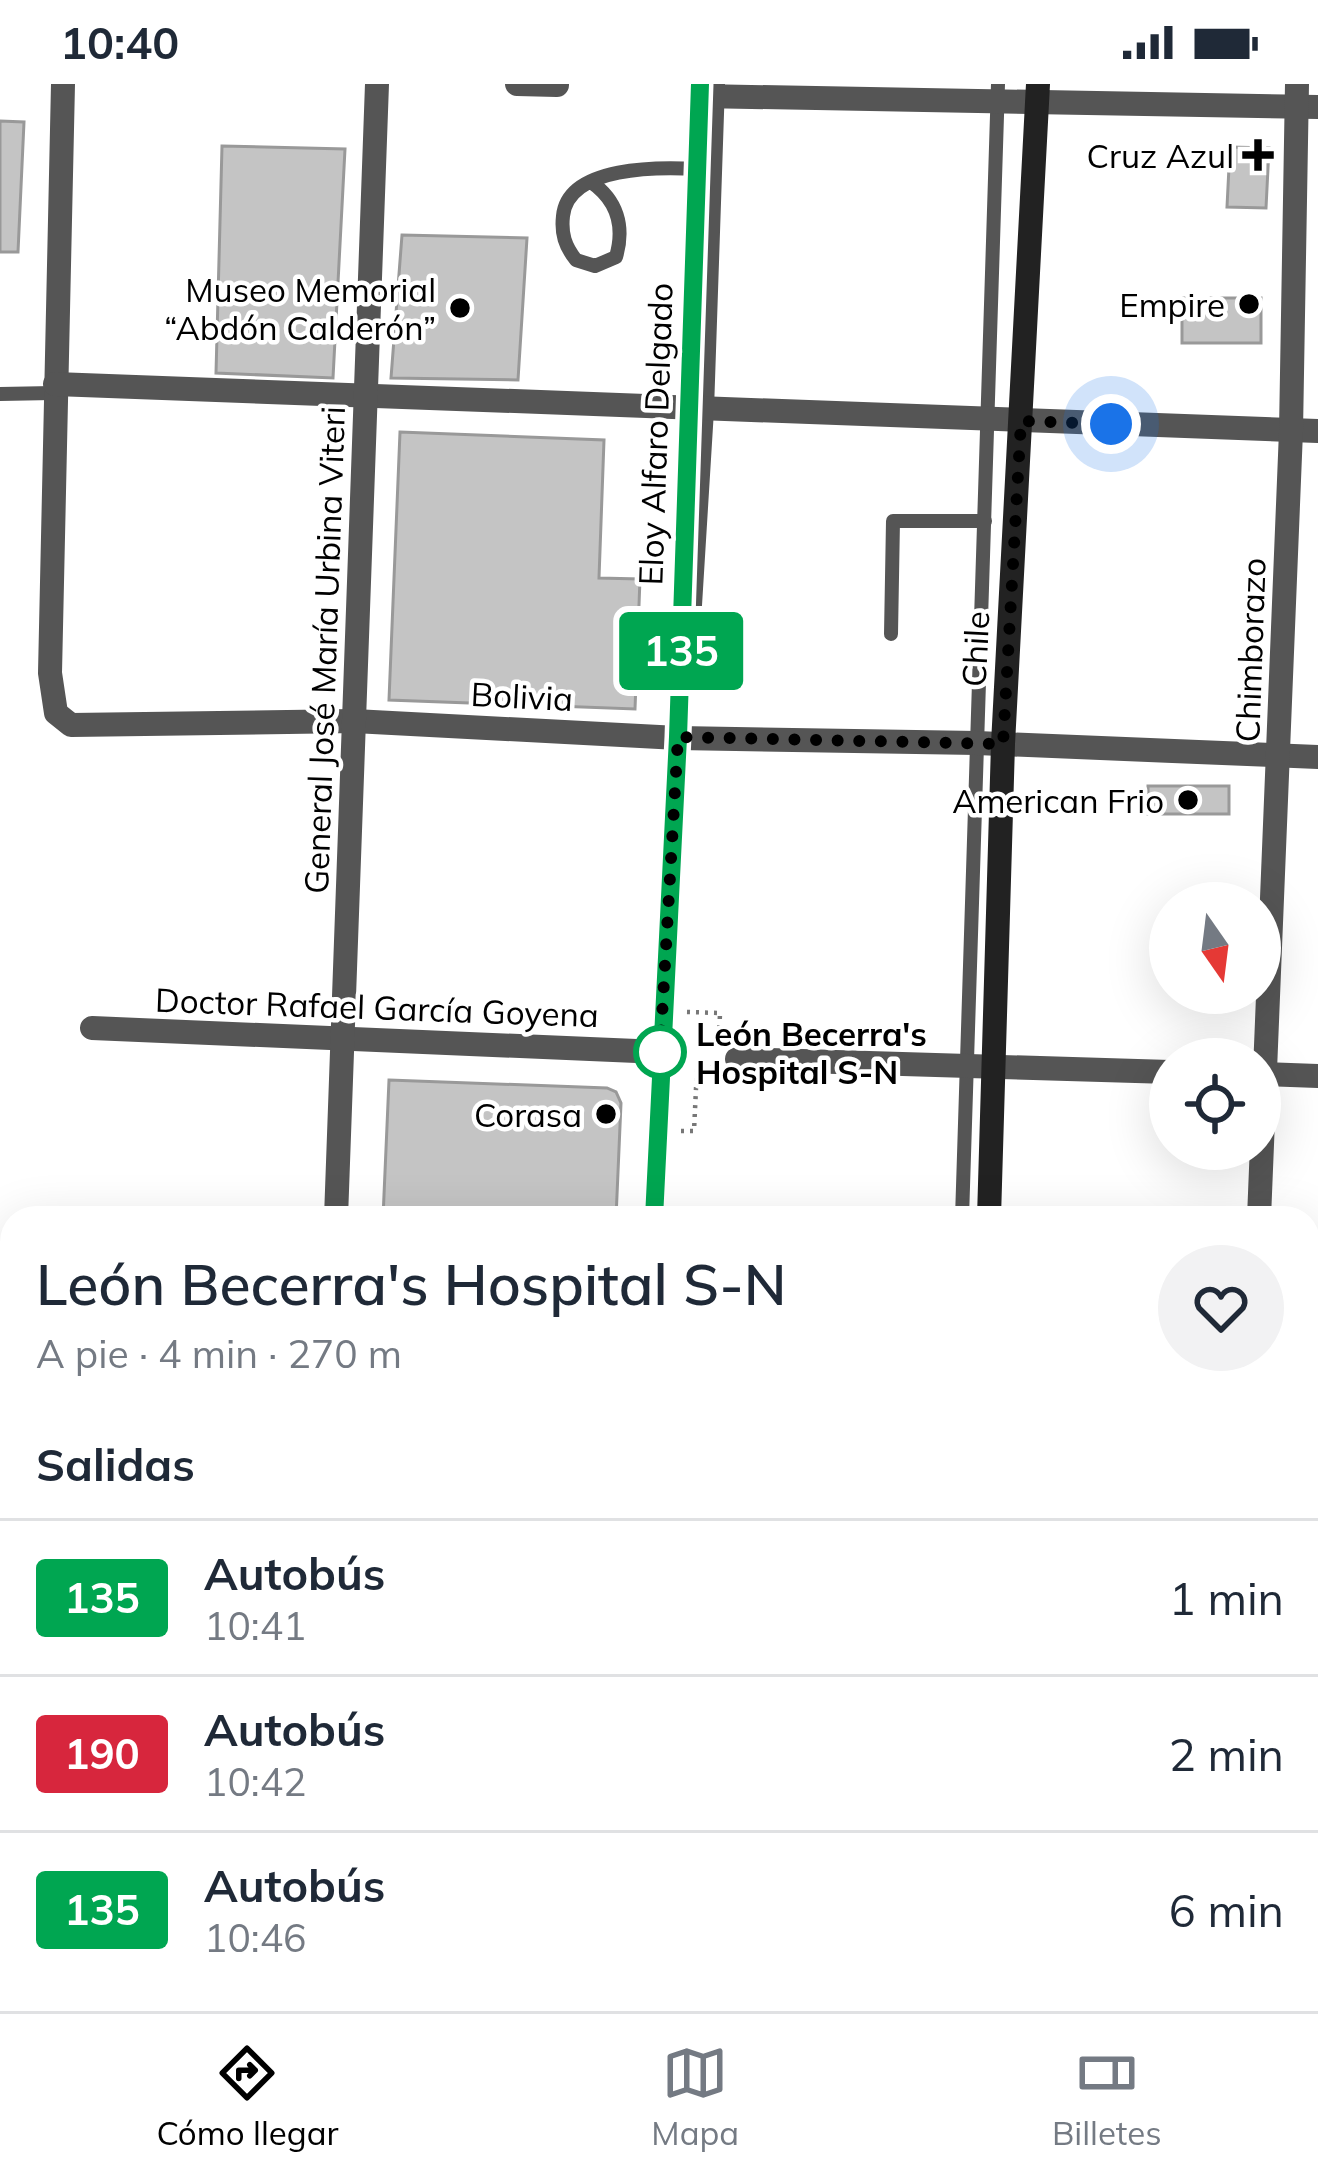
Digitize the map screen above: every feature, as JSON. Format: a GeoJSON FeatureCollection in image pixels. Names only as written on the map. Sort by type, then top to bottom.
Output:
{"type":"FeatureCollection","features":[{"type":"Feature","properties":{"kind":"main road","name":"Eloy Alfaro Delgado"},"geometry":{"type":"LineString","coordinates":[[654,1206],[698,410],[697,170],[709,90]]}},
{"type":"Feature","properties":{"kind":"main road","name":"Chile"},"geometry":{"type":"LineString","coordinates":[[989,1206],[1003,744],[1037,92]]}},
{"type":"Feature","properties":{"kind":"street"},"geometry":{"type":"LineString","coordinates":[[63,84],[54,389],[366,395],[1318,431]]}},
{"type":"Feature","properties":{"kind":"street","name":"General José María Urbina Viteri"},"geometry":{"type":"LineString","coordinates":[[336,1206],[377,84]]}},
{"type":"Feature","properties":{"kind":"street"},"geometry":{"type":"LineString","coordinates":[[518,84],[556,85]]}},
{"type":"Feature","properties":{"kind":"street"},"geometry":{"type":"LineString","coordinates":[[709,90],[1304,99]]}},
{"type":"Feature","properties":{"kind":"street","name":"Chimborazo"},"geometry":{"type":"LineString","coordinates":[[1264,1038],[1280,755],[1304,99]]}},
{"type":"Feature","properties":{"kind":"street","name":"Bolivia"},"geometry":{"type":"LineString","coordinates":[[54,389],[50,673],[56,712],[71,725],[354,721],[683,737],[1318,757]]}},
{"type":"Feature","properties":{"kind":"street","name":"Doctor Rafael García Goyena"},"geometry":{"type":"LineString","coordinates":[[92,1028],[660,1052]]}},
{"type":"Feature","properties":{"kind":"street"},"geometry":{"type":"LineString","coordinates":[[737,1059],[1149,1071]]}},
{"type":"Feature","properties":{"kind":"street"},"geometry":{"type":"LineString","coordinates":[[1281,1075],[1318,1076]]}},
{"type":"Feature","properties":{"kind":"street","name":"Chimborazo"},"geometry":{"type":"LineString","coordinates":[[1259,1206],[1260,1170]]}},
{"type":"Feature","properties":{"kind":"lane","name":"Eloy Alfaro Delgado"},"geometry":{"type":"LineString","coordinates":[[698,410],[709,90]]}},
{"type":"Feature","properties":{"kind":"lane","name":"Chile"},"geometry":{"type":"LineString","coordinates":[[962,1206],[998,92]]}},
{"type":"Feature","properties":{"kind":"lane"},"geometry":{"type":"LineString","coordinates":[[591,182],[604,191],[618,213],[620,243],[616,257],[595,266],[576,260],[568,251],[562,223],[565,205],[575,191],[591,182],[646,166],[697,170]]}},
{"type":"Feature","properties":{"kind":"lane"},"geometry":{"type":"LineString","coordinates":[[0,394],[54,389]]}},
{"type":"Feature","properties":{"kind":"lane"},"geometry":{"type":"LineString","coordinates":[[891,634],[893,521],[985,521]]}},
{"type":"Feature","properties":{"kind":"lane","name":"Eloy Alfaro Delgado"},"geometry":{"type":"LineString","coordinates":[[667,1206],[683,737]]}},
{"type":"Feature","properties":{"kind":"path"},"geometry":{"type":"LineString","coordinates":[[670,1130],[694,1131],[697,1067],[718,1068],[721,1013],[675,1011]]}},
{"type":"Feature","properties":{"kind":"building"},"geometry":{"type":"Polygon","coordinates":[[[0,121],[24,122],[18,252],[0,252],[0,121]]]}},
{"type":"Feature","properties":{"kind":"building"},"geometry":{"type":"Polygon","coordinates":[[[222,146],[345,149],[333,378],[216,373],[222,146]]]}},
{"type":"Feature","properties":{"kind":"building"},"geometry":{"type":"Polygon","coordinates":[[[1230,147],[1269,148],[1266,208],[1227,207],[1230,147]]]}},
{"type":"Feature","properties":{"kind":"building","name":"Museo Memorial “Abdón Calderón”"},"geometry":{"type":"Polygon","coordinates":[[[402,235],[527,238],[518,380],[391,378],[402,235]]]}},
{"type":"Feature","properties":{"kind":"building"},"geometry":{"type":"Polygon","coordinates":[[[1182,298],[1261,298],[1261,343],[1182,343],[1182,298]]]}},
{"type":"Feature","properties":{"kind":"building"},"geometry":{"type":"Polygon","coordinates":[[[400,432],[604,440],[599,578],[640,579],[635,709],[389,700],[400,432]]]}},
{"type":"Feature","properties":{"kind":"building","name":"American Frio"},"geometry":{"type":"Polygon","coordinates":[[[1148,786],[1229,786],[1229,814],[1148,814],[1148,786]]]}},
{"type":"Feature","properties":{"kind":"building"},"geometry":{"type":"Polygon","coordinates":[[[389,1080],[616,1092],[621,1103],[617,1206],[384,1206],[389,1080]]]}},
{"type":"Feature","properties":{"kind":"bus line","name":"135"},"geometry":{"type":"LineString","coordinates":[[654,1206],[678,737],[700,84]]}},
{"type":"Feature","properties":{"kind":"place","name":"Cruz Azul"},"geometry":{"type":"Point","coordinates":[1258,155]}},
{"type":"Feature","properties":{"kind":"place","name":"Empire"},"geometry":{"type":"Point","coordinates":[1249,304]}},
{"type":"Feature","properties":{"kind":"place","name":"Museo Memorial “Abdón Calderón”"},"geometry":{"type":"Point","coordinates":[460,308]}},
{"type":"Feature","properties":{"kind":"place","name":"American Frio"},"geometry":{"type":"Point","coordinates":[1188,800]}},
{"type":"Feature","properties":{"kind":"place","name":"León Becerra's Hospital S-N"},"geometry":{"type":"Point","coordinates":[660,1052]}},
{"type":"Feature","properties":{"kind":"place","name":"Corasa"},"geometry":{"type":"Point","coordinates":[606,1114]}},
{"type":"Feature","properties":{"kind":"route"},"geometry":{"type":"LineString","coordinates":[[660,1052],[678,737],[1003,744],[1021,421],[1111,424]]}}]}
